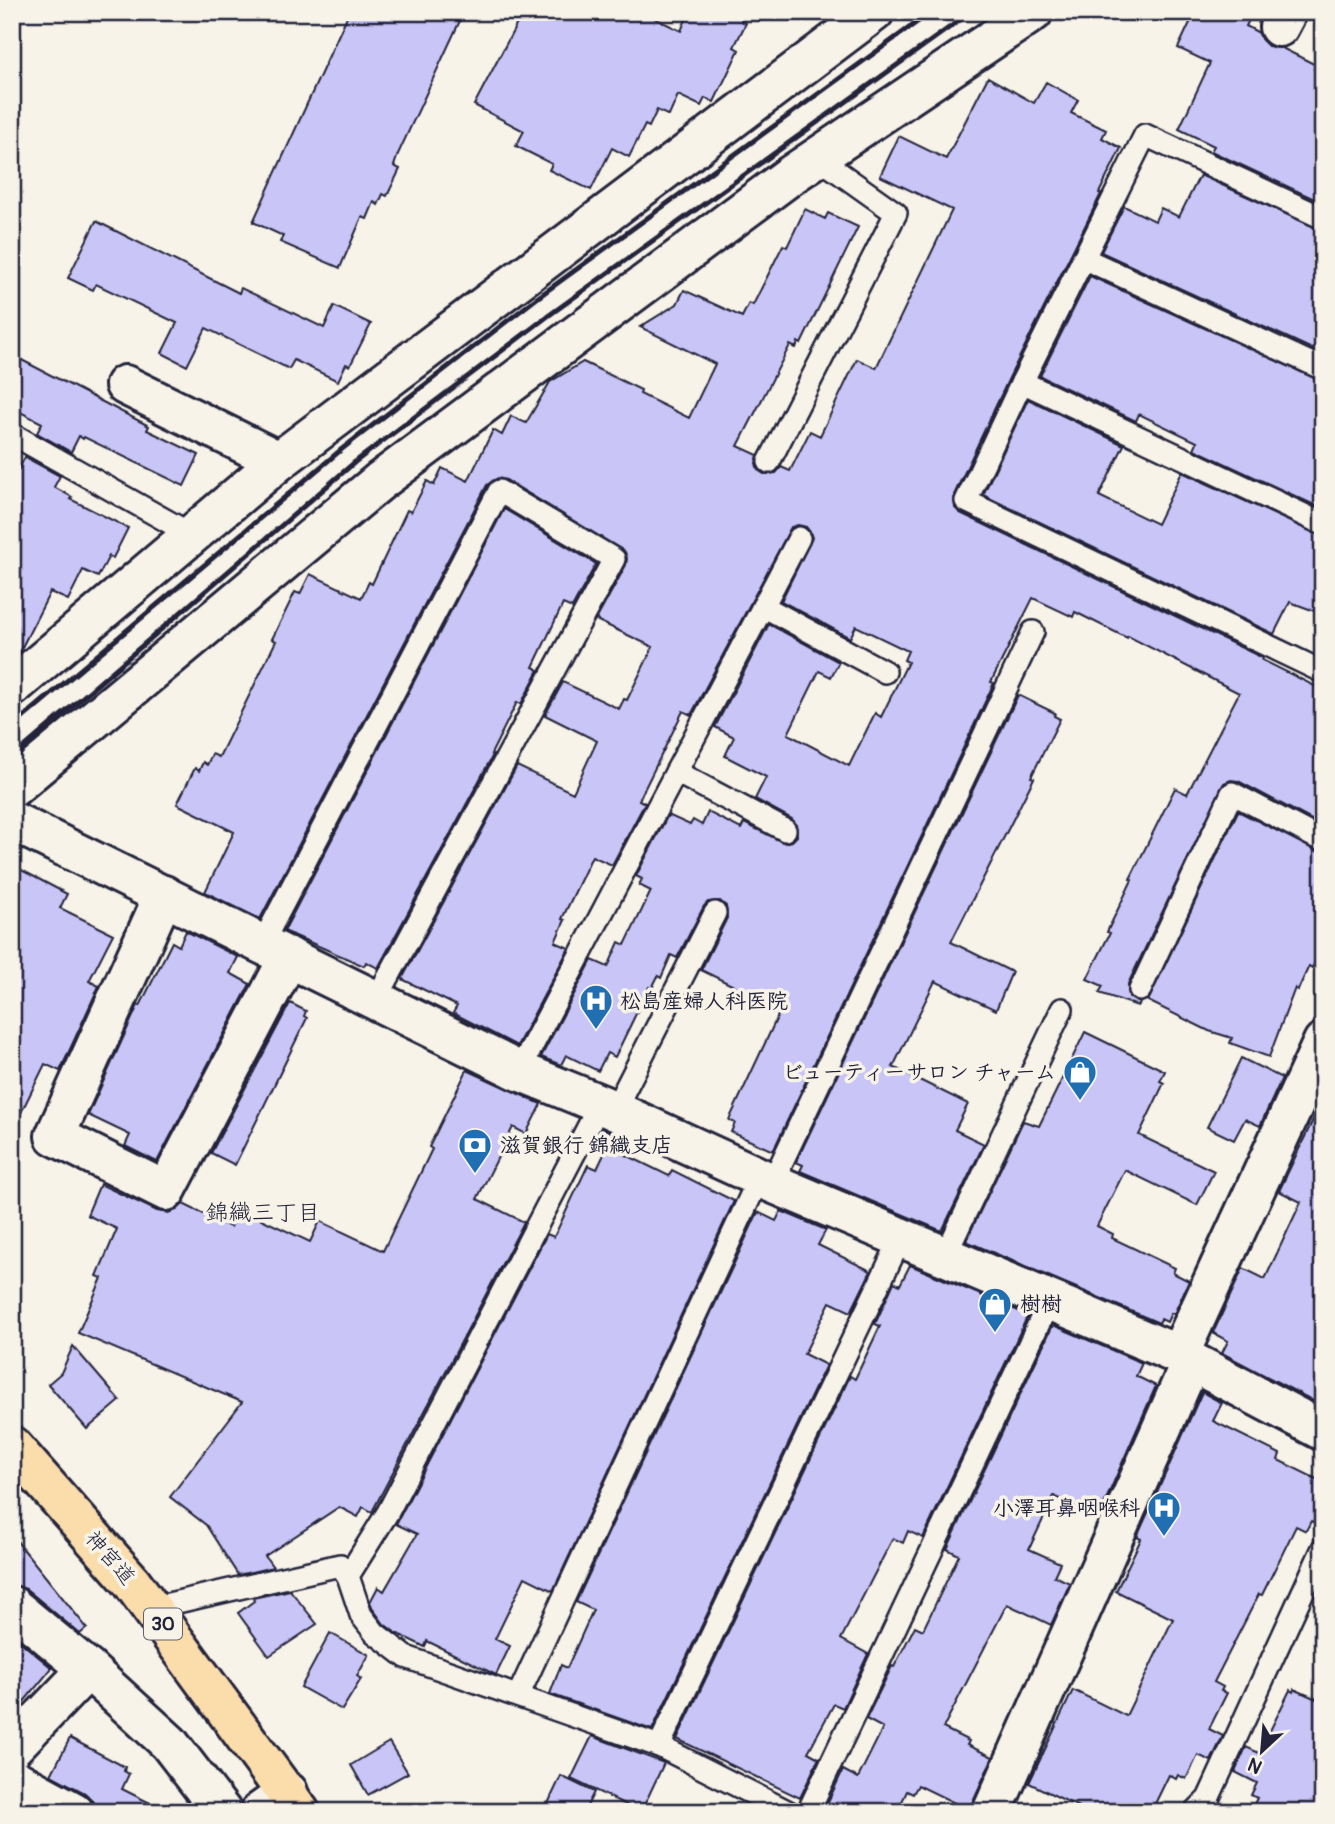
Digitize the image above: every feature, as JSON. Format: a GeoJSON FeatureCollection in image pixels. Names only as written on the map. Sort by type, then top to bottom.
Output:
{"type":"FeatureCollection","features":[{"type":"Feature","properties":{"kind":"main road","name":"神宮道"},"geometry":{"type":"LineString","coordinates":[[12,1446],[131,1581],[283,1805]]}},
{"type":"Feature","properties":{"kind":"street"},"geometry":{"type":"LineString","coordinates":[[12,687],[279,461],[874,12]]}},
{"type":"Feature","properties":{"kind":"street"},"geometry":{"type":"LineString","coordinates":[[12,788],[380,481],[817,157],[1033,12]]}},
{"type":"Feature","properties":{"kind":"street"},"geometry":{"type":"LineString","coordinates":[[125,385],[279,461]]}},
{"type":"Feature","properties":{"kind":"street"},"geometry":{"type":"LineString","coordinates":[[12,821],[519,1071],[607,1108],[765,1181],[1185,1358],[1323,1431]]}},
{"type":"Feature","properties":{"kind":"street"},"geometry":{"type":"LineString","coordinates":[[164,895],[55,1136],[166,1191],[275,951]]}},
{"type":"Feature","properties":{"kind":"street"},"geometry":{"type":"LineString","coordinates":[[992,1812],[1323,1042]]}},
{"type":"Feature","properties":{"kind":"street"},"geometry":{"type":"LineString","coordinates":[[12,1606],[88,1669],[169,1743],[222,1812]]}},
{"type":"Feature","properties":{"kind":"street"},"geometry":{"type":"LineString","coordinates":[[12,1748],[88,1669]]}},
{"type":"Feature","properties":{"kind":"street"},"geometry":{"type":"LineString","coordinates":[[12,1778],[74,1812]]}},
{"type":"Feature","properties":{"kind":"lane"},"geometry":{"type":"LineString","coordinates":[[1323,218],[1145,135],[1021,382],[965,501],[1323,672]]}},
{"type":"Feature","properties":{"kind":"lane"},"geometry":{"type":"LineString","coordinates":[[769,462],[896,213],[817,157]]}},
{"type":"Feature","properties":{"kind":"lane"},"geometry":{"type":"LineString","coordinates":[[1083,258],[1323,369]]}},
{"type":"Feature","properties":{"kind":"lane"},"geometry":{"type":"LineString","coordinates":[[1021,382],[1323,524]]}},
{"type":"Feature","properties":{"kind":"lane"},"geometry":{"type":"LineString","coordinates":[[12,434],[192,535]]}},
{"type":"Feature","properties":{"kind":"lane"},"geometry":{"type":"LineString","coordinates":[[275,951],[499,491],[614,559],[376,1000]]}},
{"type":"Feature","properties":{"kind":"lane"},"geometry":{"type":"LineString","coordinates":[[519,1071],[799,538]]}},
{"type":"Feature","properties":{"kind":"lane"},"geometry":{"type":"LineString","coordinates":[[763,606],[885,673]]}},
{"type":"Feature","properties":{"kind":"lane"},"geometry":{"type":"LineString","coordinates":[[519,1696],[765,1181],[1033,632]]}},
{"type":"Feature","properties":{"kind":"lane"},"geometry":{"type":"LineString","coordinates":[[676,772],[785,830]]}},
{"type":"Feature","properties":{"kind":"lane"},"geometry":{"type":"LineString","coordinates":[[1140,990],[1232,793],[1323,841]]}},
{"type":"Feature","properties":{"kind":"lane"},"geometry":{"type":"LineString","coordinates":[[348,1576],[388,1512],[715,913]]}},
{"type":"Feature","properties":{"kind":"lane"},"geometry":{"type":"LineString","coordinates":[[945,1256],[1062,1009]]}},
{"type":"Feature","properties":{"kind":"lane"},"geometry":{"type":"LineString","coordinates":[[659,1746],[901,1238]]}},
{"type":"Feature","properties":{"kind":"lane"},"geometry":{"type":"LineString","coordinates":[[808,1812],[1050,1300]]}},
{"type":"Feature","properties":{"kind":"lane"},"geometry":{"type":"LineString","coordinates":[[1195,1812],[1208,1798],[1323,1548]]}},
{"type":"Feature","properties":{"kind":"lane"},"geometry":{"type":"LineString","coordinates":[[151,1608],[340,1565],[348,1576],[361,1615],[375,1633],[406,1657],[659,1746],[789,1812]]}},
{"type":"Feature","properties":{"kind":"building"},"geometry":{"type":"Polygon","coordinates":[[[349,12],[464,12],[398,154],[394,166],[400,169],[387,196],[383,194],[378,205],[374,202],[367,219],[362,217],[340,268],[280,242],[283,236],[253,222],[349,12]]]}},
{"type":"Feature","properties":{"kind":"building"},"geometry":{"type":"Polygon","coordinates":[[[523,12],[642,12],[681,31],[689,12],[746,12],[741,21],[746,23],[734,47],[739,50],[714,102],[705,98],[701,106],[678,95],[669,116],[657,110],[649,127],[645,125],[629,157],[612,148],[591,190],[549,170],[552,164],[516,146],[524,131],[474,105],[523,12]]]}},
{"type":"Feature","properties":{"kind":"building"},"geometry":{"type":"Polygon","coordinates":[[[1195,12],[1253,12],[1246,26],[1259,33],[1268,46],[1282,48],[1316,65],[1314,69],[1323,73],[1323,203],[1211,151],[1214,146],[1179,129],[1210,63],[1178,48],[1195,12]]]}},
{"type":"Feature","properties":{"kind":"building"},"geometry":{"type":"Polygon","coordinates":[[[988,77],[1034,103],[1046,82],[1078,100],[1071,113],[1106,130],[1102,138],[1121,148],[954,495],[955,508],[960,513],[1263,658],[1262,660],[1323,690],[1323,826],[1238,781],[1224,783],[1128,984],[1129,997],[1140,1003],[1138,1006],[1099,993],[1103,986],[1087,979],[1110,933],[1107,932],[1132,880],[1130,879],[1175,788],[1187,794],[1239,693],[1128,636],[1127,638],[1075,612],[1073,617],[1033,598],[991,682],[994,683],[773,1151],[731,1132],[735,1123],[729,1120],[781,1009],[701,970],[727,918],[726,906],[720,901],[708,902],[704,906],[677,958],[671,955],[661,978],[658,976],[652,988],[649,987],[615,1057],[607,1053],[598,1071],[566,1055],[561,1065],[541,1057],[592,960],[608,967],[619,942],[625,945],[651,891],[639,885],[642,879],[636,876],[668,815],[690,825],[693,820],[702,825],[708,812],[741,829],[744,823],[785,843],[797,836],[796,824],[792,819],[755,799],[766,777],[725,756],[734,737],[715,727],[769,624],[839,662],[831,677],[819,671],[788,734],[849,766],[875,713],[881,717],[908,662],[904,660],[908,651],[856,626],[850,638],[781,601],[812,538],[806,527],[791,527],[691,715],[683,711],[639,800],[645,803],[612,865],[592,856],[562,919],[565,920],[555,942],[569,948],[517,1046],[453,1013],[457,1006],[402,979],[517,766],[573,793],[597,741],[545,715],[563,682],[619,709],[624,699],[627,700],[653,647],[596,620],[626,565],[625,552],[506,480],[498,478],[487,485],[260,919],[205,892],[234,832],[177,804],[195,768],[199,771],[203,762],[207,765],[212,754],[219,757],[276,641],[272,639],[295,592],[300,594],[310,574],[361,598],[369,582],[372,584],[407,510],[411,512],[427,481],[434,485],[442,468],[468,481],[493,430],[502,435],[511,416],[526,423],[550,382],[583,362],[641,390],[640,394],[689,418],[715,364],[640,327],[677,304],[684,290],[742,317],[749,303],[753,305],[783,245],[787,247],[805,209],[825,219],[828,213],[858,227],[801,344],[798,342],[796,348],[790,345],[738,446],[758,455],[758,470],[764,474],[776,473],[781,467],[790,471],[810,431],[820,436],[857,359],[876,368],[952,210],[880,176],[899,136],[946,159],[988,77]]]}},
{"type":"Feature","properties":{"kind":"building"},"geometry":{"type":"Polygon","coordinates":[[[1200,175],[1323,231],[1323,354],[1101,252],[1124,206],[1155,221],[1161,208],[1179,217],[1200,175]]]}},
{"type":"Feature","properties":{"kind":"building"},"geometry":{"type":"Polygon","coordinates":[[[96,221],[239,293],[241,288],[324,328],[334,306],[371,324],[350,366],[346,364],[338,381],[294,360],[289,369],[206,328],[187,366],[162,353],[177,323],[96,284],[93,290],[68,278],[96,221]]]}},
{"type":"Feature","properties":{"kind":"building"},"geometry":{"type":"Polygon","coordinates":[[[1090,276],[1323,382],[1323,509],[1194,449],[1197,442],[1139,414],[1136,421],[1040,376],[1090,276]]]}},
{"type":"Feature","properties":{"kind":"building"},"geometry":{"type":"Polygon","coordinates":[[[12,355],[149,426],[147,430],[199,455],[184,486],[84,437],[83,439],[79,436],[71,452],[37,433],[42,423],[12,408],[12,355]]]}},
{"type":"Feature","properties":{"kind":"building"},"geometry":{"type":"Polygon","coordinates":[[[1028,399],[1124,445],[1099,496],[1157,524],[1182,472],[1323,537],[1323,614],[1290,602],[1274,634],[983,495],[1028,399]]]}},
{"type":"Feature","properties":{"kind":"building"},"geometry":{"type":"Polygon","coordinates":[[[25,457],[60,476],[54,487],[72,497],[70,499],[128,528],[113,558],[109,556],[98,577],[83,570],[68,600],[50,592],[20,651],[12,658],[12,482],[25,457]]]}},
{"type":"Feature","properties":{"kind":"building"},"geometry":{"type":"Polygon","coordinates":[[[504,509],[596,564],[572,608],[563,604],[533,667],[539,670],[521,704],[517,702],[491,754],[493,755],[378,968],[366,962],[364,966],[284,931],[504,509]]]}},
{"type":"Feature","properties":{"kind":"building"},"geometry":{"type":"Polygon","coordinates":[[[1018,695],[1055,713],[1054,716],[1060,719],[1031,777],[1034,778],[951,942],[1012,972],[996,1010],[935,981],[893,1067],[968,1104],[955,1130],[984,1144],[942,1231],[800,1171],[803,1165],[796,1162],[1018,695]]]}},
{"type":"Feature","properties":{"kind":"building"},"geometry":{"type":"Polygon","coordinates":[[[1238,811],[1323,854],[1323,947],[1312,968],[1309,966],[1298,990],[1295,988],[1269,1057],[1230,1043],[1232,1038],[1209,1031],[1148,1001],[1238,811]]]}},
{"type":"Feature","properties":{"kind":"building"},"geometry":{"type":"Polygon","coordinates":[[[12,865],[67,894],[60,908],[113,934],[89,981],[99,986],[60,1071],[45,1064],[12,1131],[12,865]]]}},
{"type":"Feature","properties":{"kind":"building"},"geometry":{"type":"Polygon","coordinates":[[[186,931],[238,957],[230,973],[250,984],[157,1162],[125,1146],[130,1135],[88,1115],[138,1005],[140,1006],[172,942],[179,946],[186,931]]]}},
{"type":"Feature","properties":{"kind":"building"},"geometry":{"type":"Polygon","coordinates":[[[290,1003],[306,1011],[304,1016],[307,1018],[235,1165],[211,1153],[290,1003]]]}},
{"type":"Feature","properties":{"kind":"building"},"geometry":{"type":"Polygon","coordinates":[[[1085,1032],[1165,1071],[1160,1081],[1164,1083],[1139,1135],[1214,1171],[1197,1205],[1125,1170],[1097,1226],[1113,1234],[1112,1238],[1175,1268],[1173,1273],[1189,1281],[1174,1314],[1171,1313],[1167,1322],[1161,1319],[1159,1323],[966,1241],[1023,1121],[1039,1126],[1085,1032]]]}},
{"type":"Feature","properties":{"kind":"building"},"geometry":{"type":"Polygon","coordinates":[[[1241,1058],[1282,1078],[1260,1126],[1245,1119],[1234,1140],[1207,1127],[1241,1058]]]}},
{"type":"Feature","properties":{"kind":"building"},"geometry":{"type":"Polygon","coordinates":[[[467,1070],[541,1104],[526,1134],[513,1127],[477,1199],[524,1222],[372,1512],[363,1507],[358,1517],[339,1507],[265,1556],[273,1567],[238,1575],[206,1525],[170,1497],[242,1402],[78,1333],[102,1278],[97,1276],[117,1229],[87,1215],[100,1184],[157,1211],[168,1213],[183,1204],[230,1227],[238,1208],[310,1242],[320,1221],[383,1251],[467,1070]]]}},
{"type":"Feature","properties":{"kind":"building"},"geometry":{"type":"Polygon","coordinates":[[[1323,1099],[1323,1406],[1222,1353],[1228,1341],[1213,1333],[1243,1268],[1265,1279],[1301,1202],[1279,1191],[1323,1099]]]}},
{"type":"Feature","properties":{"kind":"building"},"geometry":{"type":"Polygon","coordinates":[[[608,1146],[669,1176],[672,1170],[734,1201],[553,1591],[525,1577],[495,1639],[510,1646],[496,1675],[427,1641],[425,1647],[396,1633],[384,1624],[370,1602],[378,1587],[384,1591],[417,1534],[396,1524],[547,1234],[554,1237],[588,1165],[597,1169],[608,1146]]]}},
{"type":"Feature","properties":{"kind":"building"},"geometry":{"type":"Polygon","coordinates":[[[781,1211],[826,1230],[818,1245],[871,1271],[851,1312],[830,1302],[804,1354],[826,1365],[652,1730],[550,1694],[561,1665],[567,1668],[593,1610],[576,1602],[758,1212],[776,1221],[781,1211]]]}},
{"type":"Feature","properties":{"kind":"building"},"geometry":{"type":"Polygon","coordinates":[[[910,1265],[1028,1315],[923,1538],[908,1531],[903,1543],[893,1538],[841,1639],[868,1654],[843,1708],[834,1704],[808,1752],[819,1758],[800,1798],[677,1739],[850,1376],[855,1379],[880,1326],[875,1324],[894,1282],[900,1285],[910,1265]]]}},
{"type":"Feature","properties":{"kind":"building"},"geometry":{"type":"Polygon","coordinates":[[[1053,1325],[1142,1363],[1136,1376],[1156,1386],[1098,1518],[1054,1496],[1029,1549],[1060,1563],[1054,1576],[1070,1583],[1051,1625],[1007,1604],[943,1728],[969,1741],[967,1745],[993,1757],[971,1811],[918,1785],[913,1794],[907,1791],[897,1812],[828,1812],[824,1810],[843,1770],[858,1778],[883,1728],[866,1719],[915,1626],[923,1630],[959,1555],[947,1549],[1053,1325]]]}},
{"type":"Feature","properties":{"kind":"building"},"geometry":{"type":"Polygon","coordinates":[[[73,1346],[120,1401],[87,1429],[48,1384],[61,1373],[73,1346]]]}},
{"type":"Feature","properties":{"kind":"building"},"geometry":{"type":"Polygon","coordinates":[[[1202,1392],[1222,1403],[1213,1421],[1280,1454],[1278,1460],[1323,1482],[1323,1527],[1311,1521],[1306,1531],[1296,1526],[1214,1682],[1223,1687],[1221,1691],[1227,1693],[1209,1729],[1223,1736],[1211,1761],[1198,1755],[1186,1779],[1178,1775],[1176,1779],[1169,1775],[1151,1812],[1089,1812],[1029,1783],[1073,1690],[1126,1716],[1173,1619],[1116,1591],[1141,1539],[1137,1537],[1202,1392]]]}},
{"type":"Feature","properties":{"kind":"building"},"geometry":{"type":"Polygon","coordinates":[[[12,1535],[87,1628],[80,1634],[26,1589],[12,1585],[12,1535]]]}},
{"type":"Feature","properties":{"kind":"building"},"geometry":{"type":"Polygon","coordinates":[[[290,1590],[317,1624],[269,1656],[238,1613],[254,1601],[253,1598],[290,1590]]]}},
{"type":"Feature","properties":{"kind":"building"},"geometry":{"type":"Polygon","coordinates":[[[330,1633],[369,1655],[357,1676],[361,1679],[342,1710],[301,1687],[330,1633]]]}},
{"type":"Feature","properties":{"kind":"building"},"geometry":{"type":"Polygon","coordinates":[[[12,1635],[52,1668],[12,1716],[12,1635]]]}},
{"type":"Feature","properties":{"kind":"building"},"geometry":{"type":"Polygon","coordinates":[[[1294,1689],[1323,1702],[1323,1812],[1250,1812],[1257,1798],[1251,1795],[1257,1783],[1235,1772],[1246,1747],[1259,1753],[1290,1690],[1293,1692],[1294,1689]]]}},
{"type":"Feature","properties":{"kind":"building"},"geometry":{"type":"Polygon","coordinates":[[[592,1736],[664,1763],[641,1812],[571,1779],[592,1736]]]}},
{"type":"Feature","properties":{"kind":"building"},"geometry":{"type":"Polygon","coordinates":[[[70,1738],[125,1767],[124,1771],[129,1774],[122,1789],[168,1812],[96,1812],[93,1801],[85,1793],[51,1775],[70,1738]]]}},
{"type":"Feature","properties":{"kind":"building"},"geometry":{"type":"Polygon","coordinates":[[[389,1742],[408,1773],[368,1795],[351,1765],[389,1742]]]}},
{"type":"Feature","properties":{"kind":"building"},"geometry":{"type":"Polygon","coordinates":[[[561,1776],[594,1792],[584,1812],[544,1812],[561,1776]]]}},
{"type":"Feature","properties":{"kind":"railway"},"geometry":{"type":"LineString","coordinates":[[12,727],[342,449],[537,298],[931,12]]}},
{"type":"Feature","properties":{"kind":"railway"},"geometry":{"type":"LineString","coordinates":[[12,758],[355,462],[548,316],[971,12]]}},
{"type":"Feature","properties":{"kind":"place","name":"松島産婦人科医院"},"geometry":{"type":"Point","coordinates":[596,1031]}},
{"type":"Feature","properties":{"kind":"place","name":"ビューティーサロン チャーム"},"geometry":{"type":"Point","coordinates":[1080,1102]}},
{"type":"Feature","properties":{"kind":"place","name":"滋賀銀行 錦織支店"},"geometry":{"type":"Point","coordinates":[475,1175]}},
{"type":"Feature","properties":{"kind":"place","name":"樹樹"},"geometry":{"type":"Point","coordinates":[995,1334]}},
{"type":"Feature","properties":{"kind":"place","name":"小澤耳鼻咽喉科"},"geometry":{"type":"Point","coordinates":[1164,1538]}},
{"type":"Feature","properties":{"kind":"district","name":"錦織三丁目"},"geometry":{"type":"Point","coordinates":[263,1212]}}]}
